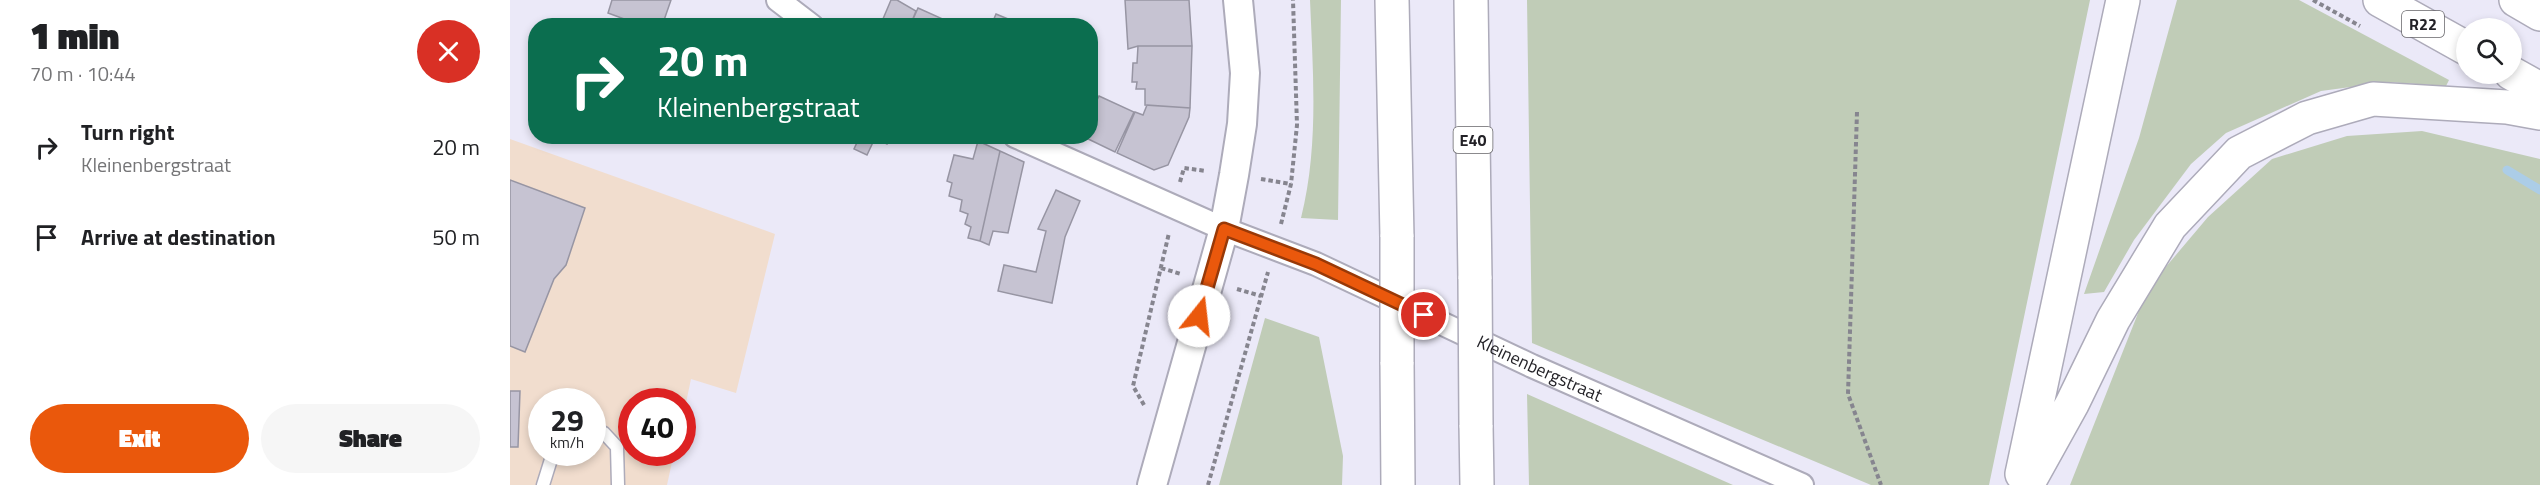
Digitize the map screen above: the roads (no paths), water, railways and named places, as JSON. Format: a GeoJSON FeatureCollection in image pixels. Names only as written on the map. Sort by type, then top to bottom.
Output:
{"type":"FeatureCollection","features":[{"type":"Feature","properties":{"kind":"highway"},"geometry":{"type":"LineString","coordinates":[[1392,0],[1397,237],[1398,485]]}},
{"type":"Feature","properties":{"kind":"highway","name":"E40"},"geometry":{"type":"LineString","coordinates":[[1471,0],[1477,485]]}},
{"type":"Feature","properties":{"kind":"highway"},"geometry":{"type":"LineString","coordinates":[[2020,485],[2123,0]]}},
{"type":"Feature","properties":{"kind":"highway","name":"R22"},"geometry":{"type":"LineString","coordinates":[[2380,0],[2456,42]]}},
{"type":"Feature","properties":{"kind":"highway"},"geometry":{"type":"LineString","coordinates":[[2516,0],[2540,14]]}},
{"type":"Feature","properties":{"kind":"highway"},"geometry":{"type":"LineString","coordinates":[[2522,79],[2540,89]]}},
{"type":"Feature","properties":{"kind":"highway"},"geometry":{"type":"LineString","coordinates":[[2027,485],[2072,404],[2113,320],[2169,226],[2239,153],[2307,118],[2373,99],[2506,107],[2540,113]]}},
{"type":"Feature","properties":{"kind":"street"},"geometry":{"type":"LineString","coordinates":[[778,0],[802,18]]}},
{"type":"Feature","properties":{"kind":"street"},"geometry":{"type":"LineString","coordinates":[[1152,485],[1224,229],[1242,124],[1245,73],[1238,0]]}},
{"type":"Feature","properties":{"kind":"street","name":"Kleinenbergstraat"},"geometry":{"type":"LineString","coordinates":[[1033,144],[1224,229],[1316,264],[1532,366],[1802,485]]}},
{"type":"Feature","properties":{"kind":"lane"},"geometry":{"type":"LineString","coordinates":[[606,435],[617,447],[618,485]]}},
{"type":"Feature","properties":{"kind":"lane"},"geometry":{"type":"LineString","coordinates":[[543,485],[549,466]]}},
{"type":"Feature","properties":{"kind":"waterway"},"geometry":{"type":"LineString","coordinates":[[2507,170],[2540,190]]}}]}
